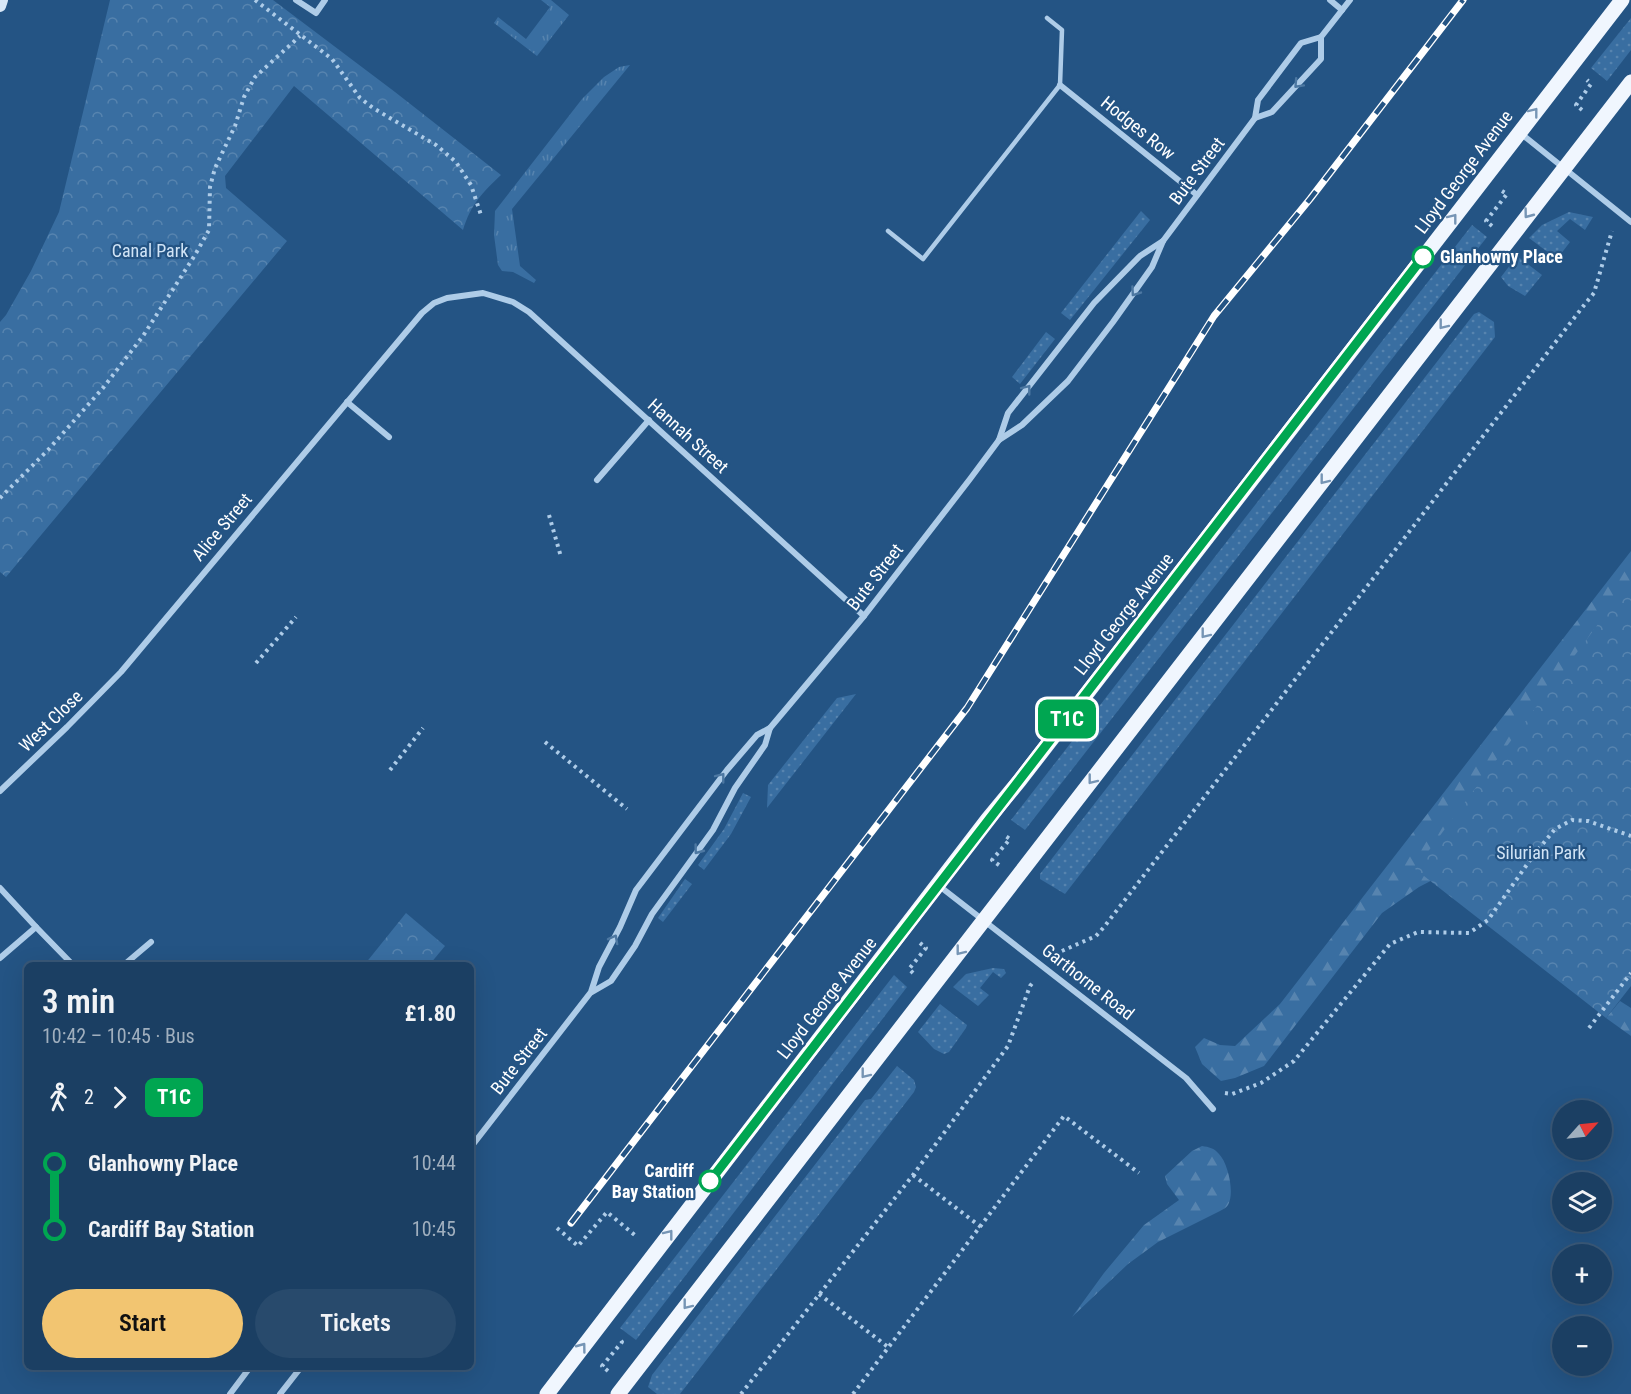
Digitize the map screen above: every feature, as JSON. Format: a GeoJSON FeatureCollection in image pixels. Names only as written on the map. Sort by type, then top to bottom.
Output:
{"type":"FeatureCollection","features":[{"type":"Feature","properties":{"kind":"main road","name":"Lloyd George Avenue"},"geometry":{"type":"LineString","coordinates":[[547,1394],[1622,0]]}},
{"type":"Feature","properties":{"kind":"main road"},"geometry":{"type":"LineString","coordinates":[[618,1394],[1631,82]]}},
{"type":"Feature","properties":{"kind":"street"},"geometry":{"type":"LineString","coordinates":[[0,6],[2,0]]}},
{"type":"Feature","properties":{"kind":"street"},"geometry":{"type":"LineString","coordinates":[[296,0],[315,13],[326,0]]}},
{"type":"Feature","properties":{"kind":"street"},"geometry":{"type":"LineString","coordinates":[[1330,0],[1342,10]]}},
{"type":"Feature","properties":{"kind":"street","name":"Bute Street"},"geometry":{"type":"LineString","coordinates":[[999,440],[1022,425],[1068,381],[1152,267],[1163,241],[1255,118],[1258,99],[1301,43],[1321,37],[1350,0]]}},
{"type":"Feature","properties":{"kind":"street","name":"Bute Street"},"geometry":{"type":"LineString","coordinates":[[1255,118],[1272,112],[1321,59],[1321,37]]}},
{"type":"Feature","properties":{"kind":"street","name":"Hodges Row"},"geometry":{"type":"LineString","coordinates":[[1060,86],[1197,195]]}},
{"type":"Feature","properties":{"kind":"street"},"geometry":{"type":"LineString","coordinates":[[1519,132],[1631,222]]}},
{"type":"Feature","properties":{"kind":"street","name":"Bute Street"},"geometry":{"type":"LineString","coordinates":[[474,1143],[591,992],[599,967],[636,890],[757,735],[770,728],[864,615],[999,440],[1008,413],[1094,303],[1140,256],[1163,241]]}},
{"type":"Feature","properties":{"kind":"street","name":"Alice Street"},"geometry":{"type":"LineString","coordinates":[[121,672],[422,313],[434,303],[483,293]]}},
{"type":"Feature","properties":{"kind":"street","name":"Hannah Street"},"geometry":{"type":"LineString","coordinates":[[483,293],[513,302],[529,312],[864,615]]}},
{"type":"Feature","properties":{"kind":"street"},"geometry":{"type":"LineString","coordinates":[[347,402],[388,437]]}},
{"type":"Feature","properties":{"kind":"street"},"geometry":{"type":"LineString","coordinates":[[597,480],[649,420]]}},
{"type":"Feature","properties":{"kind":"street","name":"West Close"},"geometry":{"type":"LineString","coordinates":[[0,791],[67,728],[121,672]]}},
{"type":"Feature","properties":{"kind":"street","name":"Bute Street"},"geometry":{"type":"LineString","coordinates":[[591,992],[610,981],[635,946],[652,914],[713,830],[735,788],[765,745],[770,728]]}},
{"type":"Feature","properties":{"kind":"street","name":"Garthorne Road"},"geometry":{"type":"LineString","coordinates":[[938,885],[1186,1078],[1214,1109]]}},
{"type":"Feature","properties":{"kind":"street"},"geometry":{"type":"LineString","coordinates":[[0,888],[70,962]]}},
{"type":"Feature","properties":{"kind":"street"},"geometry":{"type":"LineString","coordinates":[[0,958],[36,927]]}},
{"type":"Feature","properties":{"kind":"street"},"geometry":{"type":"LineString","coordinates":[[127,962],[151,942]]}},
{"type":"Feature","properties":{"kind":"street"},"geometry":{"type":"LineString","coordinates":[[230,1394],[248,1370]]}},
{"type":"Feature","properties":{"kind":"street"},"geometry":{"type":"LineString","coordinates":[[280,1394],[299,1370]]}},
{"type":"Feature","properties":{"kind":"lane"},"geometry":{"type":"LineString","coordinates":[[888,231],[923,259],[1060,86],[1062,30],[1047,18]]}},
{"type":"Feature","properties":{"kind":"path"},"geometry":{"type":"LineString","coordinates":[[255,0],[332,59],[360,98],[436,144],[456,162],[471,185],[482,215]]}},
{"type":"Feature","properties":{"kind":"path"},"geometry":{"type":"LineString","coordinates":[[263,7],[264,0]]}},
{"type":"Feature","properties":{"kind":"path"},"geometry":{"type":"LineString","coordinates":[[0,498],[48,450],[103,388],[143,336],[209,230],[210,187],[215,168],[235,126],[244,97],[255,77],[300,36]]}},
{"type":"Feature","properties":{"kind":"path"},"geometry":{"type":"LineString","coordinates":[[1584,78],[1591,84],[1576,105],[1586,113]]}},
{"type":"Feature","properties":{"kind":"path"},"geometry":{"type":"LineString","coordinates":[[1495,228],[1486,221],[1507,194],[1499,189]]}},
{"type":"Feature","properties":{"kind":"path"},"geometry":{"type":"LineString","coordinates":[[1054,954],[1096,936],[1104,927],[1433,501],[1593,293],[1610,234]]}},
{"type":"Feature","properties":{"kind":"path"},"geometry":{"type":"LineString","coordinates":[[549,515],[561,557]]}},
{"type":"Feature","properties":{"kind":"path"},"geometry":{"type":"LineString","coordinates":[[256,663],[296,617]]}},
{"type":"Feature","properties":{"kind":"path"},"geometry":{"type":"LineString","coordinates":[[390,770],[423,728]]}},
{"type":"Feature","properties":{"kind":"path"},"geometry":{"type":"LineString","coordinates":[[545,742],[627,810]]}},
{"type":"Feature","properties":{"kind":"path"},"geometry":{"type":"LineString","coordinates":[[1195,1088],[1232,1094],[1261,1083],[1294,1061],[1390,944],[1418,932],[1469,933],[1488,920],[1533,856],[1556,829],[1572,820],[1588,821],[1631,836]]}},
{"type":"Feature","properties":{"kind":"path"},"geometry":{"type":"LineString","coordinates":[[1001,832],[1010,839],[992,860],[1002,867]]}},
{"type":"Feature","properties":{"kind":"path"},"geometry":{"type":"LineString","coordinates":[[917,941],[926,948],[909,969],[917,976]]}},
{"type":"Feature","properties":{"kind":"path"},"geometry":{"type":"LineString","coordinates":[[1589,1028],[1631,973]]}},
{"type":"Feature","properties":{"kind":"path"},"geometry":{"type":"LineString","coordinates":[[741,1394],[913,1175],[1008,1046],[1030,986]]}},
{"type":"Feature","properties":{"kind":"path"},"geometry":{"type":"LineString","coordinates":[[853,1394],[1064,1116],[1139,1173]]}},
{"type":"Feature","properties":{"kind":"path"},"geometry":{"type":"LineString","coordinates":[[913,1175],[981,1227]]}},
{"type":"Feature","properties":{"kind":"path"},"geometry":{"type":"LineString","coordinates":[[557,1228],[579,1246],[607,1212],[637,1237]]}},
{"type":"Feature","properties":{"kind":"path"},"geometry":{"type":"LineString","coordinates":[[819,1294],[888,1347]]}},
{"type":"Feature","properties":{"kind":"path"},"geometry":{"type":"LineString","coordinates":[[612,1374],[602,1366],[622,1342],[613,1335]]}},
{"type":"Feature","properties":{"kind":"green space","name":"Canal Park"},"geometry":{"type":"Polygon","coordinates":[[[110,0],[273,0],[501,175],[478,200],[463,230],[294,86],[225,176],[226,188],[287,241],[6,577],[0,572],[0,322],[31,271],[59,212],[110,0]]]}},
{"type":"Feature","properties":{"kind":"green space"},"geometry":{"type":"Polygon","coordinates":[[[541,0],[551,0],[569,15],[537,56],[494,23],[498,17],[526,39],[550,7],[541,0]]]}},
{"type":"Feature","properties":{"kind":"green space"},"geometry":{"type":"Polygon","coordinates":[[[1631,18],[1631,50],[1607,81],[1591,68],[1631,18]]]}},
{"type":"Feature","properties":{"kind":"green space"},"geometry":{"type":"Polygon","coordinates":[[[630,65],[512,209],[520,266],[536,280],[534,283],[513,272],[502,271],[498,265],[494,235],[495,211],[582,99],[604,77],[619,67],[630,65]]]}},
{"type":"Feature","properties":{"kind":"green space"},"geometry":{"type":"Polygon","coordinates":[[[1141,211],[1150,220],[1070,320],[1061,313],[1141,211]]]}},
{"type":"Feature","properties":{"kind":"green space"},"geometry":{"type":"Polygon","coordinates":[[[1569,212],[1593,217],[1585,230],[1570,219],[1557,231],[1570,242],[1557,259],[1529,238],[1542,225],[1569,212]]]}},
{"type":"Feature","properties":{"kind":"green space"},"geometry":{"type":"Polygon","coordinates":[[[1472,225],[1487,237],[1025,830],[1011,820],[1472,225]]]}},
{"type":"Feature","properties":{"kind":"green space"},"geometry":{"type":"Polygon","coordinates":[[[1517,256],[1542,275],[1525,296],[1508,286],[1501,277],[1517,256]]]}},
{"type":"Feature","properties":{"kind":"green space"},"geometry":{"type":"Polygon","coordinates":[[[1479,312],[1494,322],[1495,337],[1065,894],[1040,879],[1040,874],[1474,314],[1479,312]]]}},
{"type":"Feature","properties":{"kind":"green space"},"geometry":{"type":"Polygon","coordinates":[[[1046,332],[1055,339],[1020,384],[1012,377],[1046,332]]]}},
{"type":"Feature","properties":{"kind":"green space"},"geometry":{"type":"Polygon","coordinates":[[[1631,551],[1631,711],[1452,870],[1419,887],[1382,913],[1264,1066],[1221,1081],[1202,1064],[1195,1047],[1204,1038],[1220,1045],[1235,1046],[1280,1004],[1631,551]]]}},
{"type":"Feature","properties":{"kind":"green space","name":"Silurian Park"},"geometry":{"type":"Polygon","coordinates":[[[1631,580],[1631,986],[1606,1018],[1415,869],[1631,580]]]}},
{"type":"Feature","properties":{"kind":"green space"},"geometry":{"type":"Polygon","coordinates":[[[856,694],[767,808],[768,785],[837,698],[856,694]]]}},
{"type":"Feature","properties":{"kind":"green space"},"geometry":{"type":"Polygon","coordinates":[[[743,793],[751,797],[731,834],[704,870],[698,865],[724,829],[743,793]]]}},
{"type":"Feature","properties":{"kind":"green space"},"geometry":{"type":"Polygon","coordinates":[[[685,879],[692,884],[663,922],[658,918],[685,879]]]}},
{"type":"Feature","properties":{"kind":"green space"},"geometry":{"type":"Polygon","coordinates":[[[406,913],[445,946],[432,962],[367,962],[406,913]]]}},
{"type":"Feature","properties":{"kind":"green space"},"geometry":{"type":"Polygon","coordinates":[[[993,968],[1004,969],[1006,973],[1001,978],[993,972],[980,988],[989,995],[978,1006],[953,987],[966,974],[993,968]]]}},
{"type":"Feature","properties":{"kind":"green space"},"geometry":{"type":"Polygon","coordinates":[[[894,975],[907,987],[636,1340],[620,1328],[894,975]]]}},
{"type":"Feature","properties":{"kind":"green space"},"geometry":{"type":"Polygon","coordinates":[[[1620,1001],[1631,1008],[1631,1036],[1606,1018],[1620,1001]]]}},
{"type":"Feature","properties":{"kind":"green space"},"geometry":{"type":"Polygon","coordinates":[[[940,1004],[967,1025],[949,1052],[944,1054],[934,1049],[918,1032],[940,1004]]]}},
{"type":"Feature","properties":{"kind":"green space"},"geometry":{"type":"Polygon","coordinates":[[[897,1066],[914,1080],[916,1087],[914,1092],[680,1394],[657,1394],[648,1387],[652,1375],[865,1100],[871,1099],[897,1066]]]}},
{"type":"Feature","properties":{"kind":"green space"},"geometry":{"type":"Polygon","coordinates":[[[1202,1146],[1215,1150],[1225,1164],[1231,1186],[1228,1205],[1158,1242],[1128,1264],[1072,1317],[1104,1273],[1144,1225],[1179,1200],[1167,1184],[1165,1176],[1192,1151],[1202,1146]]]}},
{"type":"Feature","properties":{"kind":"railway"},"geometry":{"type":"LineString","coordinates":[[571,1223],[967,708],[1214,316],[1310,199],[1463,0]]}},
{"type":"Feature","properties":{"kind":"bus line","name":"T1C"},"geometry":{"type":"LineString","coordinates":[[710,1181],[1423,257]]}},
{"type":"Feature","properties":{"kind":"place","name":"Glanhowny Place"},"geometry":{"type":"Point","coordinates":[1423,257]}},
{"type":"Feature","properties":{"kind":"place","name":"Cardiff Bay Station"},"geometry":{"type":"Point","coordinates":[710,1181]}}]}
